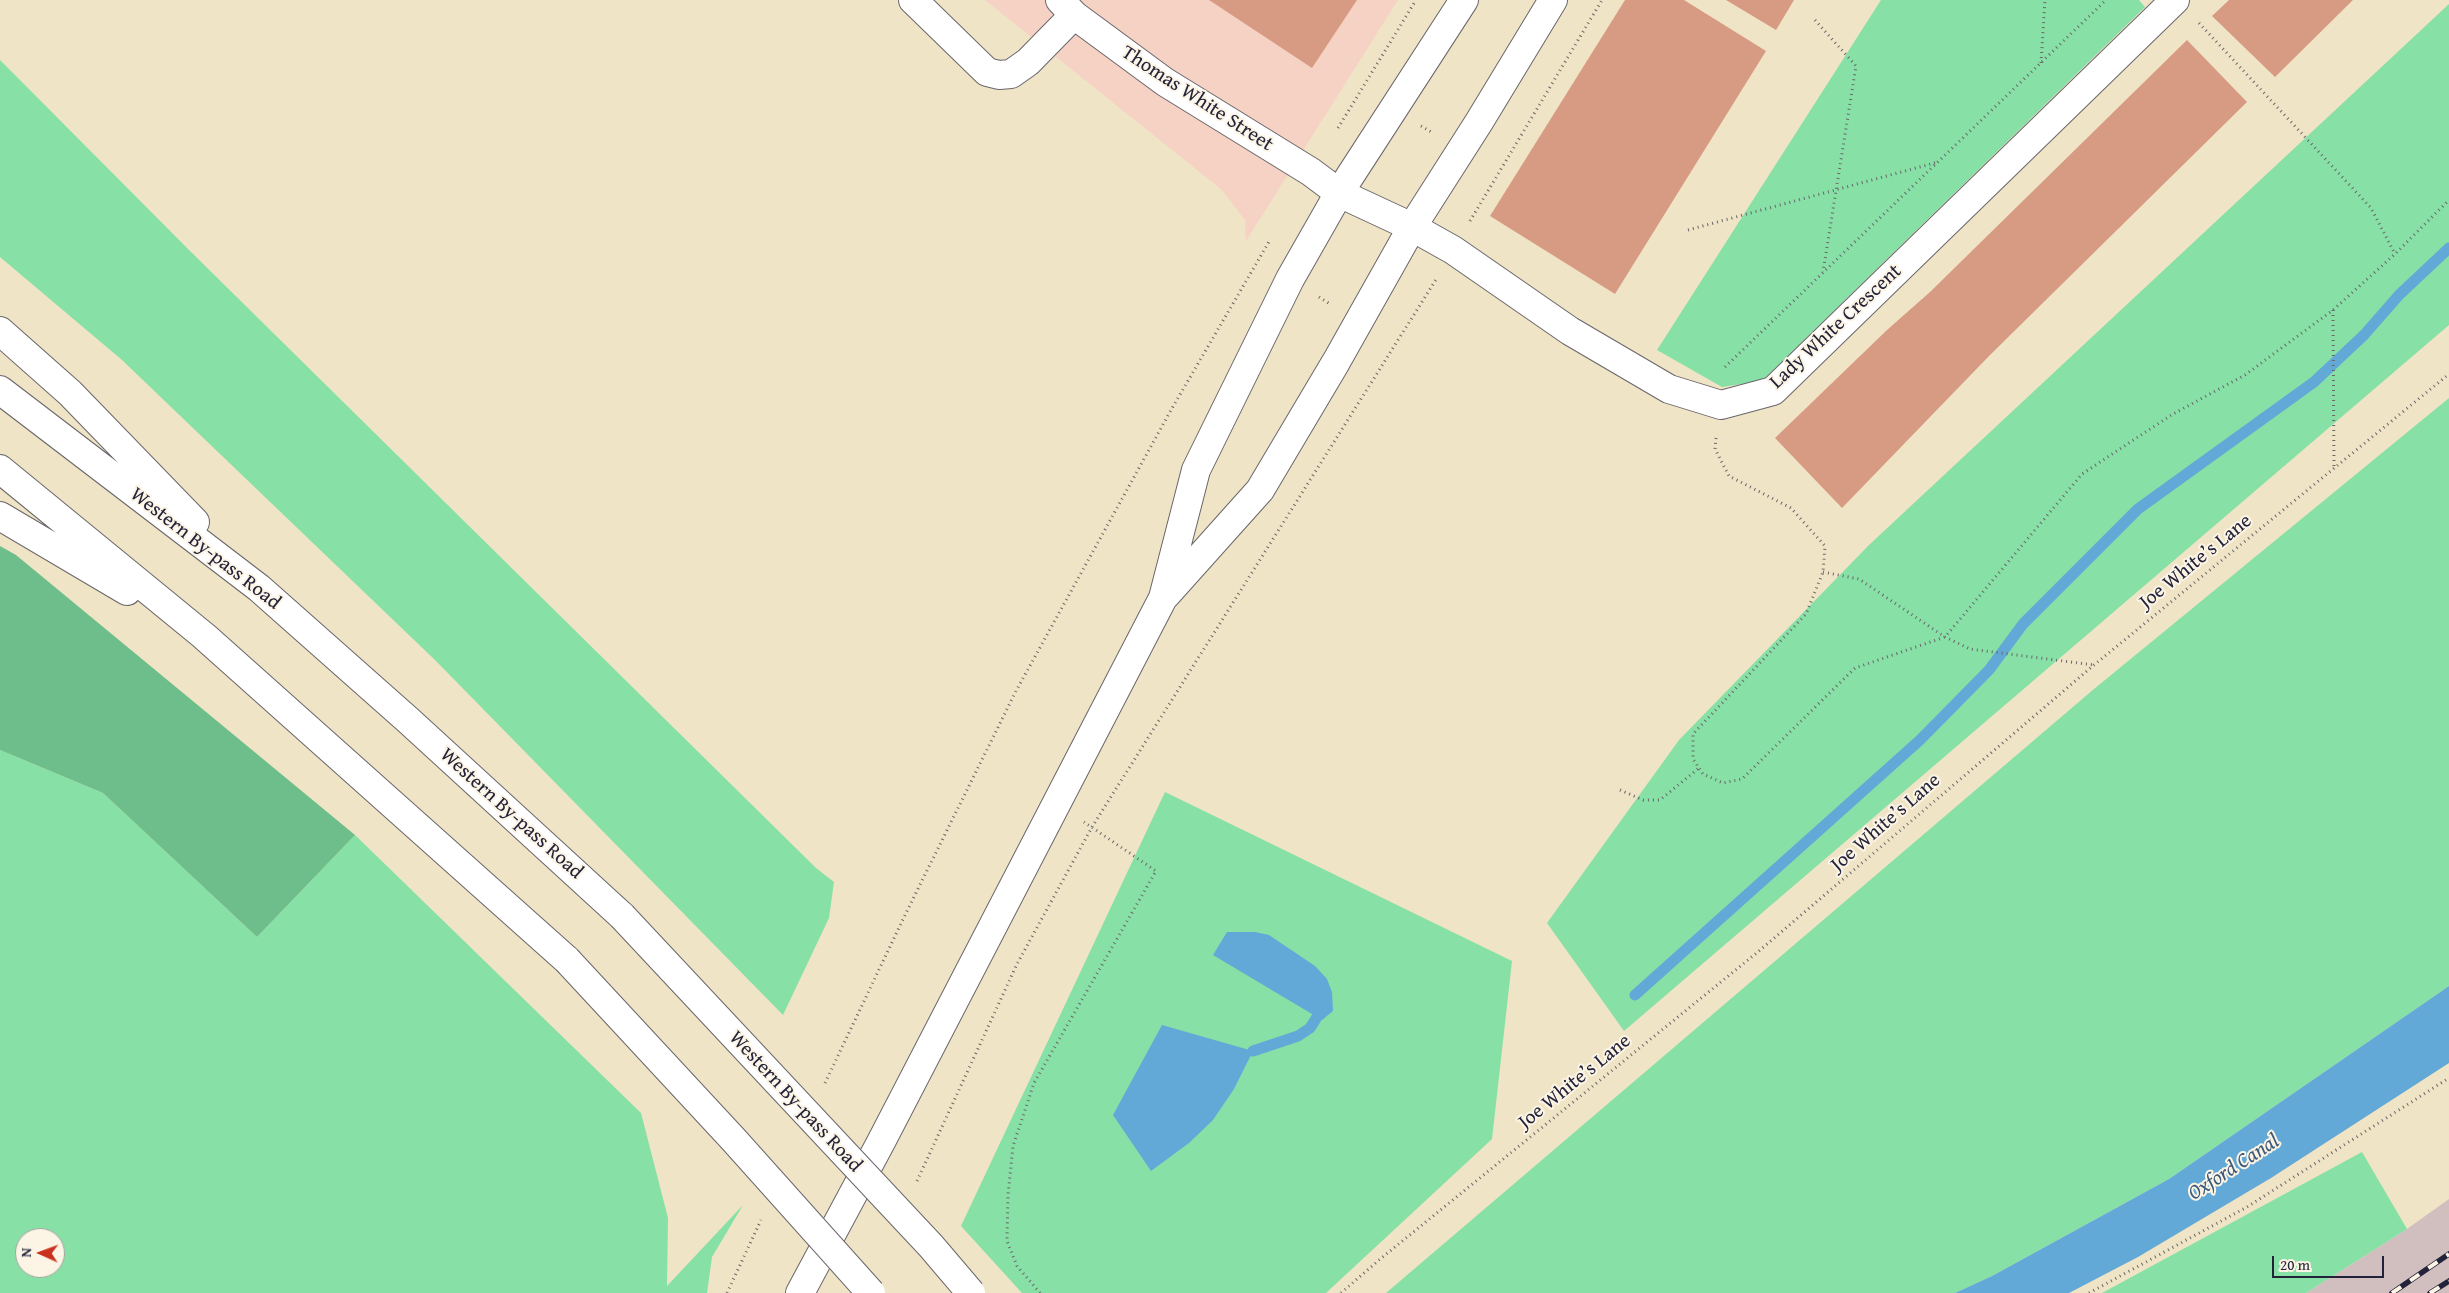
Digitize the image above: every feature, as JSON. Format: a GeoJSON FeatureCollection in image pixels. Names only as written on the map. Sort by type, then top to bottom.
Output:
{"type":"FeatureCollection","features":[{"type":"Feature","properties":{"kind":"main road"},"geometry":{"type":"LineString","coordinates":[[913,0],[987,72],[999,75],[1011,74],[1028,62],[1067,7]]}},
{"type":"Feature","properties":{"kind":"main road"},"geometry":{"type":"LineString","coordinates":[[800,1293],[1163,598],[1196,470],[1290,279],[1338,193],[1464,0]]}},
{"type":"Feature","properties":{"kind":"main road"},"geometry":{"type":"LineString","coordinates":[[1163,598],[1260,490],[1336,362],[1412,227],[1553,0]]}},
{"type":"Feature","properties":{"kind":"main road","name":"Lady White Crescent"},"geometry":{"type":"LineString","coordinates":[[1721,405],[1773,391],[2176,0]]}},
{"type":"Feature","properties":{"kind":"main road","name":"Thomas White Street"},"geometry":{"type":"LineString","coordinates":[[1067,7],[1165,82],[1311,172],[1338,193],[1412,227]]}},
{"type":"Feature","properties":{"kind":"main road"},"geometry":{"type":"LineString","coordinates":[[1412,227],[1453,250],[1570,331],[1669,389],[1721,405]]}},
{"type":"Feature","properties":{"kind":"main road"},"geometry":{"type":"LineString","coordinates":[[0,331],[70,393],[259,588]]}},
{"type":"Feature","properties":{"kind":"main road","name":"Western By-pass Road"},"geometry":{"type":"LineString","coordinates":[[0,390],[259,588],[622,916],[931,1246],[971,1293]]}},
{"type":"Feature","properties":{"kind":"main road"},"geometry":{"type":"LineString","coordinates":[[0,469],[204,636],[567,960],[734,1140],[871,1293]]}},
{"type":"Feature","properties":{"kind":"main road"},"geometry":{"type":"LineString","coordinates":[[0,516],[204,636]]}},
{"type":"Feature","properties":{"kind":"path"},"geometry":{"type":"LineString","coordinates":[[1311,172],[1416,0]]}},
{"type":"Feature","properties":{"kind":"path"},"geometry":{"type":"LineString","coordinates":[[915,1186],[1017,964],[1092,827],[1453,250],[1602,0]]}},
{"type":"Feature","properties":{"kind":"path"},"geometry":{"type":"LineString","coordinates":[[2041,64],[2045,0]]}},
{"type":"Feature","properties":{"kind":"path"},"geometry":{"type":"LineString","coordinates":[[1694,397],[2106,0]]}},
{"type":"Feature","properties":{"kind":"path"},"geometry":{"type":"LineString","coordinates":[[1815,20],[1856,66],[1823,273]]}},
{"type":"Feature","properties":{"kind":"path"},"geometry":{"type":"LineString","coordinates":[[2197,21],[2370,208],[2395,254]]}},
{"type":"Feature","properties":{"kind":"path"},"geometry":{"type":"LineString","coordinates":[[1688,230],[1939,162]]}},
{"type":"Feature","properties":{"kind":"path"},"geometry":{"type":"LineString","coordinates":[[1721,405],[1715,449],[1730,476],[1791,508],[1824,546],[1823,572],[1806,614],[1693,734],[1692,759],[1703,774],[1722,783],[1742,779],[1856,668],[1945,638],[2082,474],[2173,414],[2245,375],[2333,310],[2395,254],[2449,200]]}},
{"type":"Feature","properties":{"kind":"path"},"geometry":{"type":"LineString","coordinates":[[821,1092],[906,913],[1016,691],[1171,410],[1273,236]]}},
{"type":"Feature","properties":{"kind":"path"},"geometry":{"type":"LineString","coordinates":[[2333,310],[2334,468]]}},
{"type":"Feature","properties":{"kind":"path","name":"Joe White’s Lane"},"geometry":{"type":"LineString","coordinates":[[1341,1293],[1386,1253],[1759,951],[2094,664],[2449,374]]}},
{"type":"Feature","properties":{"kind":"path"},"geometry":{"type":"LineString","coordinates":[[1823,572],[1859,580],[1945,638],[1970,649],[2094,664]]}},
{"type":"Feature","properties":{"kind":"path"},"geometry":{"type":"LineString","coordinates":[[1620,790],[1643,800],[1660,800],[1699,768]]}},
{"type":"Feature","properties":{"kind":"path"},"geometry":{"type":"LineString","coordinates":[[1040,1293],[1017,1266],[1008,1241],[1008,1195],[1013,1146],[1034,1083],[1156,871],[1057,804]]}},
{"type":"Feature","properties":{"kind":"path"},"geometry":{"type":"LineString","coordinates":[[2089,1293],[2247,1207],[2449,1078]]}},
{"type":"Feature","properties":{"kind":"path"},"geometry":{"type":"LineString","coordinates":[[727,1293],[764,1214]]}},
{"type":"Feature","properties":{"kind":"shaded area"},"geometry":{"type":"Polygon","coordinates":[[[985,0],[1398,0],[1246,241],[1245,220],[1222,190],[985,0]]]}},
{"type":"Feature","properties":{"kind":"shaded area"},"geometry":{"type":"Polygon","coordinates":[[[2449,1199],[2449,1293],[2306,1293],[2407,1229],[2449,1199]]]}},
{"type":"Feature","properties":{"kind":"green space"},"geometry":{"type":"Polygon","coordinates":[[[1881,0],[2139,0],[2145,7],[1762,381],[1722,387],[1657,350],[1881,0]]]}},
{"type":"Feature","properties":{"kind":"green space"},"geometry":{"type":"Polygon","coordinates":[[[2449,4],[2449,325],[1624,1031],[1547,923],[1679,740],[1869,545],[2449,4]]]}},
{"type":"Feature","properties":{"kind":"green space"},"geometry":{"type":"Polygon","coordinates":[[[0,60],[189,250],[816,868],[834,882],[829,918],[783,1015],[435,660],[122,360],[0,257],[0,60]]]}},
{"type":"Feature","properties":{"kind":"green space"},"geometry":{"type":"Polygon","coordinates":[[[2449,398],[2449,986],[2169,1179],[1992,1276],[1955,1293],[1386,1293],[2094,689],[2449,398]]]}},
{"type":"Feature","properties":{"kind":"green space"},"geometry":{"type":"Polygon","coordinates":[[[0,546],[16,555],[355,835],[257,937],[103,793],[0,750],[0,546]]]}},
{"type":"Feature","properties":{"kind":"green space"},"geometry":{"type":"Polygon","coordinates":[[[0,750],[103,793],[257,937],[355,835],[641,1113],[668,1218],[667,1286],[743,1205],[712,1257],[707,1293],[0,1293],[0,750]]]}},
{"type":"Feature","properties":{"kind":"green space"},"geometry":{"type":"Polygon","coordinates":[[[1165,792],[1512,961],[1492,1139],[1326,1293],[1022,1293],[961,1226],[1165,792]]]}},
{"type":"Feature","properties":{"kind":"green space"},"geometry":{"type":"Polygon","coordinates":[[[2362,1152],[2407,1229],[2306,1293],[2102,1293],[2362,1152]]]}},
{"type":"Feature","properties":{"kind":"water"},"geometry":{"type":"Polygon","coordinates":[[[1227,932],[1255,932],[1269,935],[1315,966],[1327,979],[1332,992],[1333,1011],[1322,1020],[1213,955],[1227,932]]]}},
{"type":"Feature","properties":{"kind":"water","name":"Oxford Canal"},"geometry":{"type":"Polygon","coordinates":[[[2449,986],[2449,1063],[2271,1178],[2138,1257],[2069,1293],[1955,1293],[1992,1276],[2169,1179],[2449,986]]]}},
{"type":"Feature","properties":{"kind":"water"},"geometry":{"type":"Polygon","coordinates":[[[1162,1025],[1253,1051],[1234,1089],[1213,1120],[1189,1143],[1151,1171],[1113,1115],[1162,1025]]]}},
{"type":"Feature","properties":{"kind":"building"},"geometry":{"type":"Polygon","coordinates":[[[1209,0],[1357,0],[1312,68],[1209,0]]]}},
{"type":"Feature","properties":{"kind":"building"},"geometry":{"type":"Polygon","coordinates":[[[1625,0],[1684,0],[1766,51],[1615,294],[1490,216],[1625,0]]]}},
{"type":"Feature","properties":{"kind":"building"},"geometry":{"type":"Polygon","coordinates":[[[1726,0],[1794,0],[1776,30],[1726,0]]]}},
{"type":"Feature","properties":{"kind":"building"},"geometry":{"type":"Polygon","coordinates":[[[2229,0],[2353,0],[2275,77],[2212,16],[2229,0]]]}},
{"type":"Feature","properties":{"kind":"building"},"geometry":{"type":"Polygon","coordinates":[[[2187,40],[2247,102],[1990,355],[1842,508],[1775,438],[1887,330],[1930,292],[2187,40]]]}},
{"type":"Feature","properties":{"kind":"waterway"},"geometry":{"type":"LineString","coordinates":[[1635,995],[1920,740],[1989,670],[2023,624],[2138,509],[2314,382],[2364,335],[2399,295],[2449,248]]}},
{"type":"Feature","properties":{"kind":"waterway"},"geometry":{"type":"LineString","coordinates":[[1253,1051],[1298,1036],[1310,1028],[1317,1017]]}},
{"type":"Feature","properties":{"kind":"railway"},"geometry":{"type":"LineString","coordinates":[[2392,1293],[2449,1254]]}},
{"type":"Feature","properties":{"kind":"railway"},"geometry":{"type":"LineString","coordinates":[[2430,1293],[2449,1281]]}}]}
